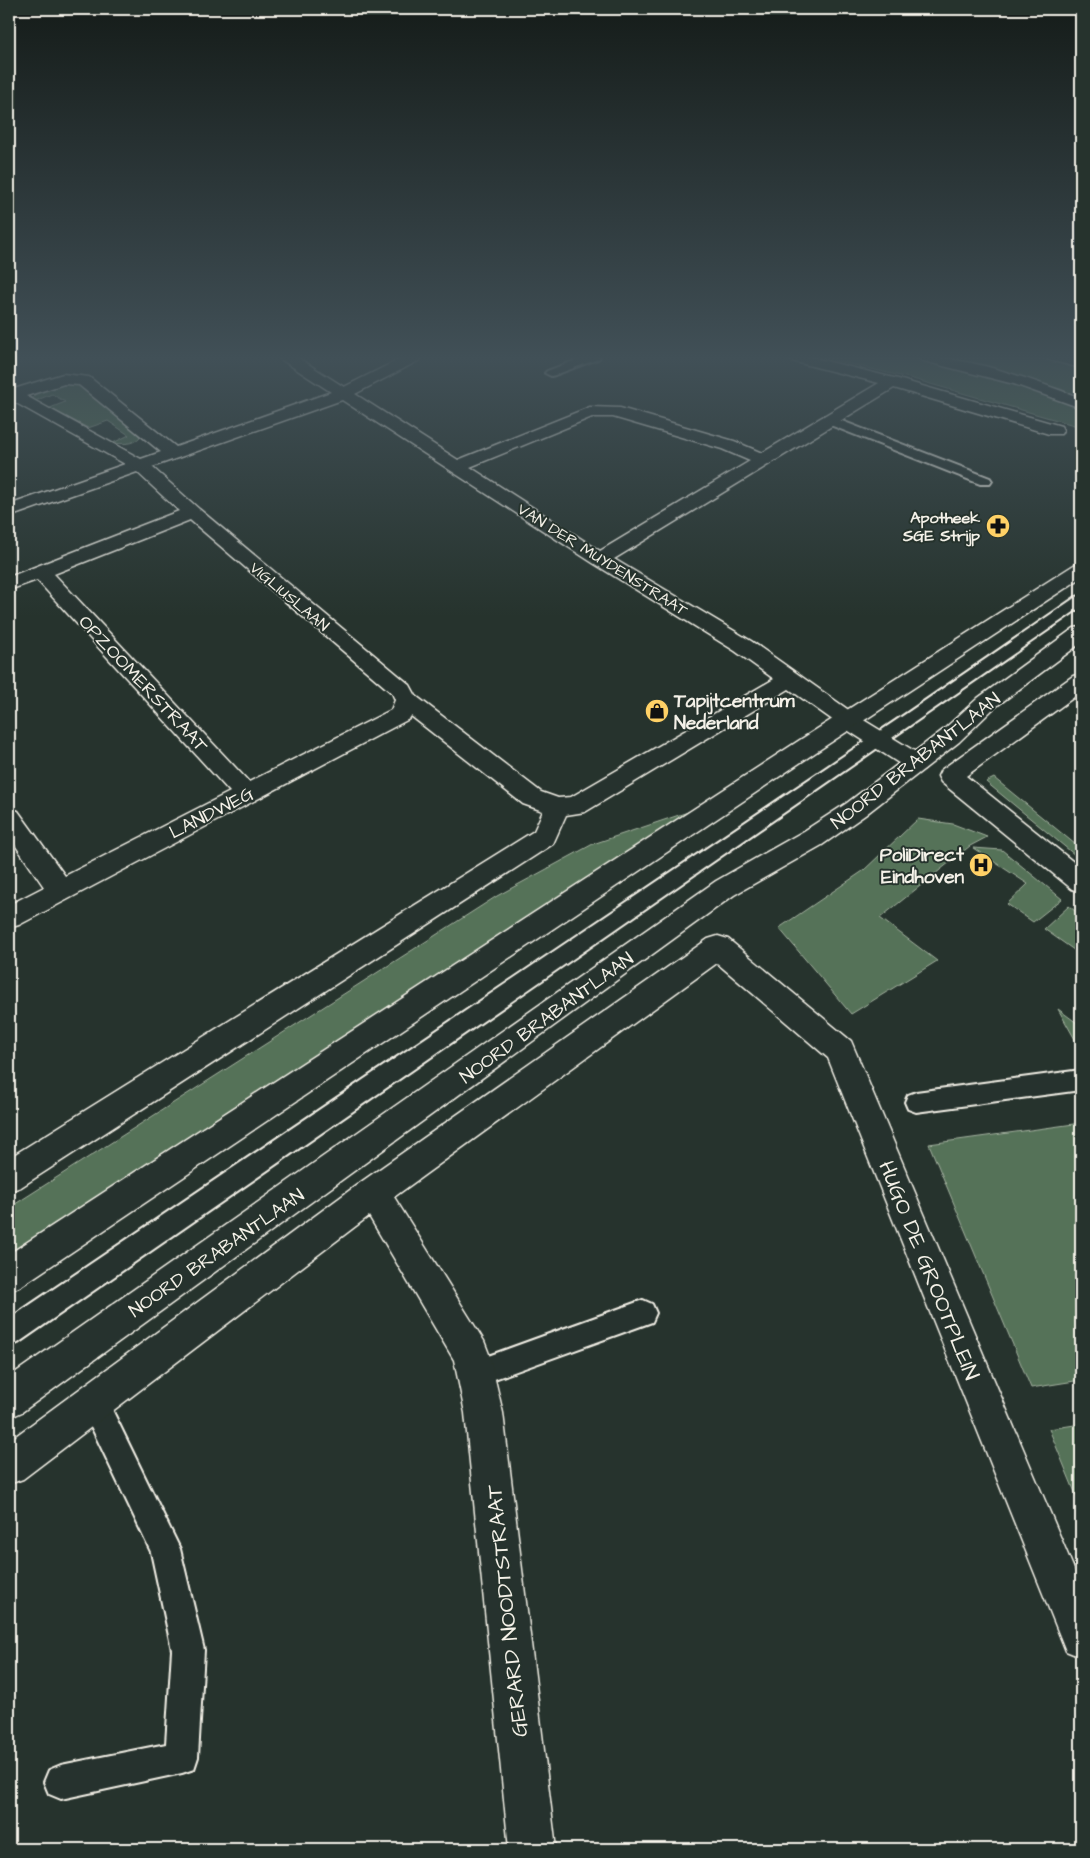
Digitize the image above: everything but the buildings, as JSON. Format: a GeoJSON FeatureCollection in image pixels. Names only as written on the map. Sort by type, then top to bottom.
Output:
{"type":"FeatureCollection","features":[{"type":"Feature","properties":{"kind":"main road","name":"VIGLIUSLAAN"},"geometry":{"type":"LineString","coordinates":[[101,444],[139,465],[192,513],[402,690],[406,700],[532,798],[557,807]]}},
{"type":"Feature","properties":{"kind":"main road","name":"VIGLIUSLAAN"},"geometry":{"type":"LineString","coordinates":[[162,444],[173,453]]}},
{"type":"Feature","properties":{"kind":"main road"},"geometry":{"type":"LineString","coordinates":[[9,511],[200,444]]}},
{"type":"Feature","properties":{"kind":"main road","name":"VAN DER MUYDENSTRAAT"},"geometry":{"type":"LineString","coordinates":[[423,444],[600,559],[735,641],[849,721],[916,763]]}},
{"type":"Feature","properties":{"kind":"main road"},"geometry":{"type":"LineString","coordinates":[[458,466],[512,444]]}},
{"type":"Feature","properties":{"kind":"main road"},"geometry":{"type":"LineString","coordinates":[[724,444],[764,460]]}},
{"type":"Feature","properties":{"kind":"main road"},"geometry":{"type":"LineString","coordinates":[[600,559],[790,444]]}},
{"type":"Feature","properties":{"kind":"main road"},"geometry":{"type":"LineString","coordinates":[[9,584],[192,513]]}},
{"type":"Feature","properties":{"kind":"main road"},"geometry":{"type":"LineString","coordinates":[[9,1274],[811,744],[1081,569]]}},
{"type":"Feature","properties":{"kind":"main road","name":"OPZOOMERSTRAAT"},"geometry":{"type":"LineString","coordinates":[[41,572],[246,794]]}},
{"type":"Feature","properties":{"kind":"main road","name":"NOORD BRABANTLAAN"},"geometry":{"type":"LineString","coordinates":[[9,1399],[725,888],[842,819],[951,736],[986,703],[1081,634]]}},
{"type":"Feature","properties":{"kind":"main road"},"geometry":{"type":"LineString","coordinates":[[9,1176],[544,837],[557,807],[576,806],[790,679]]}},
{"type":"Feature","properties":{"kind":"main road","name":"NOORD BRABANTLAAN"},"geometry":{"type":"LineString","coordinates":[[1081,681],[950,776],[1081,882]]}},
{"type":"Feature","properties":{"kind":"main road","name":"LANDWEG"},"geometry":{"type":"LineString","coordinates":[[9,917],[401,714],[406,700]]}},
{"type":"Feature","properties":{"kind":"main road"},"geometry":{"type":"LineString","coordinates":[[9,817],[61,890]]}},
{"type":"Feature","properties":{"kind":"main road","name":"HUGO DE GROOTPLEIN"},"geometry":{"type":"LineString","coordinates":[[374,1193],[718,947],[840,1050],[1081,1636]]}},
{"type":"Feature","properties":{"kind":"main road"},"geometry":{"type":"LineString","coordinates":[[9,1465],[374,1193]]}},
{"type":"Feature","properties":{"kind":"main road","name":"GERARD NOODTSTRAAT"},"geometry":{"type":"LineString","coordinates":[[374,1193],[470,1354],[475,1373],[484,1413],[532,1849]]}},
{"type":"Feature","properties":{"kind":"lane"},"geometry":{"type":"LineString","coordinates":[[878,444],[985,481]]}},
{"type":"Feature","properties":{"kind":"lane","name":"NOORD BRABANTLAAN"},"geometry":{"type":"LineString","coordinates":[[9,1334],[1081,600]]}},
{"type":"Feature","properties":{"kind":"lane"},"geometry":{"type":"LineString","coordinates":[[916,1102],[1081,1080]]}},
{"type":"Feature","properties":{"kind":"lane"},"geometry":{"type":"LineString","coordinates":[[475,1373],[643,1313]]}},
{"type":"Feature","properties":{"kind":"lane"},"geometry":{"type":"LineString","coordinates":[[61,1782],[182,1757],[188,1650],[164,1549],[93,1402]]}},
{"type":"Feature","properties":{"kind":"green space"},"geometry":{"type":"Polygon","coordinates":[[[994,778],[1081,849],[1081,860],[986,782],[994,778]]]}},
{"type":"Feature","properties":{"kind":"green space"},"geometry":{"type":"Polygon","coordinates":[[[688,812],[9,1260],[9,1208],[497,896],[593,844],[688,812]]]}},
{"type":"Feature","properties":{"kind":"green space"},"geometry":{"type":"Polygon","coordinates":[[[918,819],[953,824],[987,837],[970,846],[880,918],[937,961],[851,1014],[779,928],[863,871],[918,819]]]}},
{"type":"Feature","properties":{"kind":"green space"},"geometry":{"type":"Polygon","coordinates":[[[973,848],[1002,850],[1062,899],[1033,922],[1007,904],[1028,884],[973,848]]]}},
{"type":"Feature","properties":{"kind":"green space"},"geometry":{"type":"Polygon","coordinates":[[[1069,906],[1081,916],[1081,955],[1044,929],[1069,906]]]}},
{"type":"Feature","properties":{"kind":"green space"},"geometry":{"type":"Polygon","coordinates":[[[1058,1009],[1081,1026],[1081,1050],[1058,1009]]]}},
{"type":"Feature","properties":{"kind":"green space"},"geometry":{"type":"Polygon","coordinates":[[[1081,1123],[1081,1380],[1031,1388],[929,1144],[1081,1123]]]}},
{"type":"Feature","properties":{"kind":"green space"},"geometry":{"type":"Polygon","coordinates":[[[1081,1424],[1081,1507],[1049,1429],[1081,1424]]]}},
{"type":"Feature","properties":{"kind":"place","name":"Apotheek SGE Strijp"},"geometry":{"type":"Point","coordinates":[998,526]}},
{"type":"Feature","properties":{"kind":"place","name":"Tapijtcentrum Nederland"},"geometry":{"type":"Point","coordinates":[657,711]}},
{"type":"Feature","properties":{"kind":"place","name":"PoliDirect Eindhoven"},"geometry":{"type":"Point","coordinates":[981,865]}}]}
